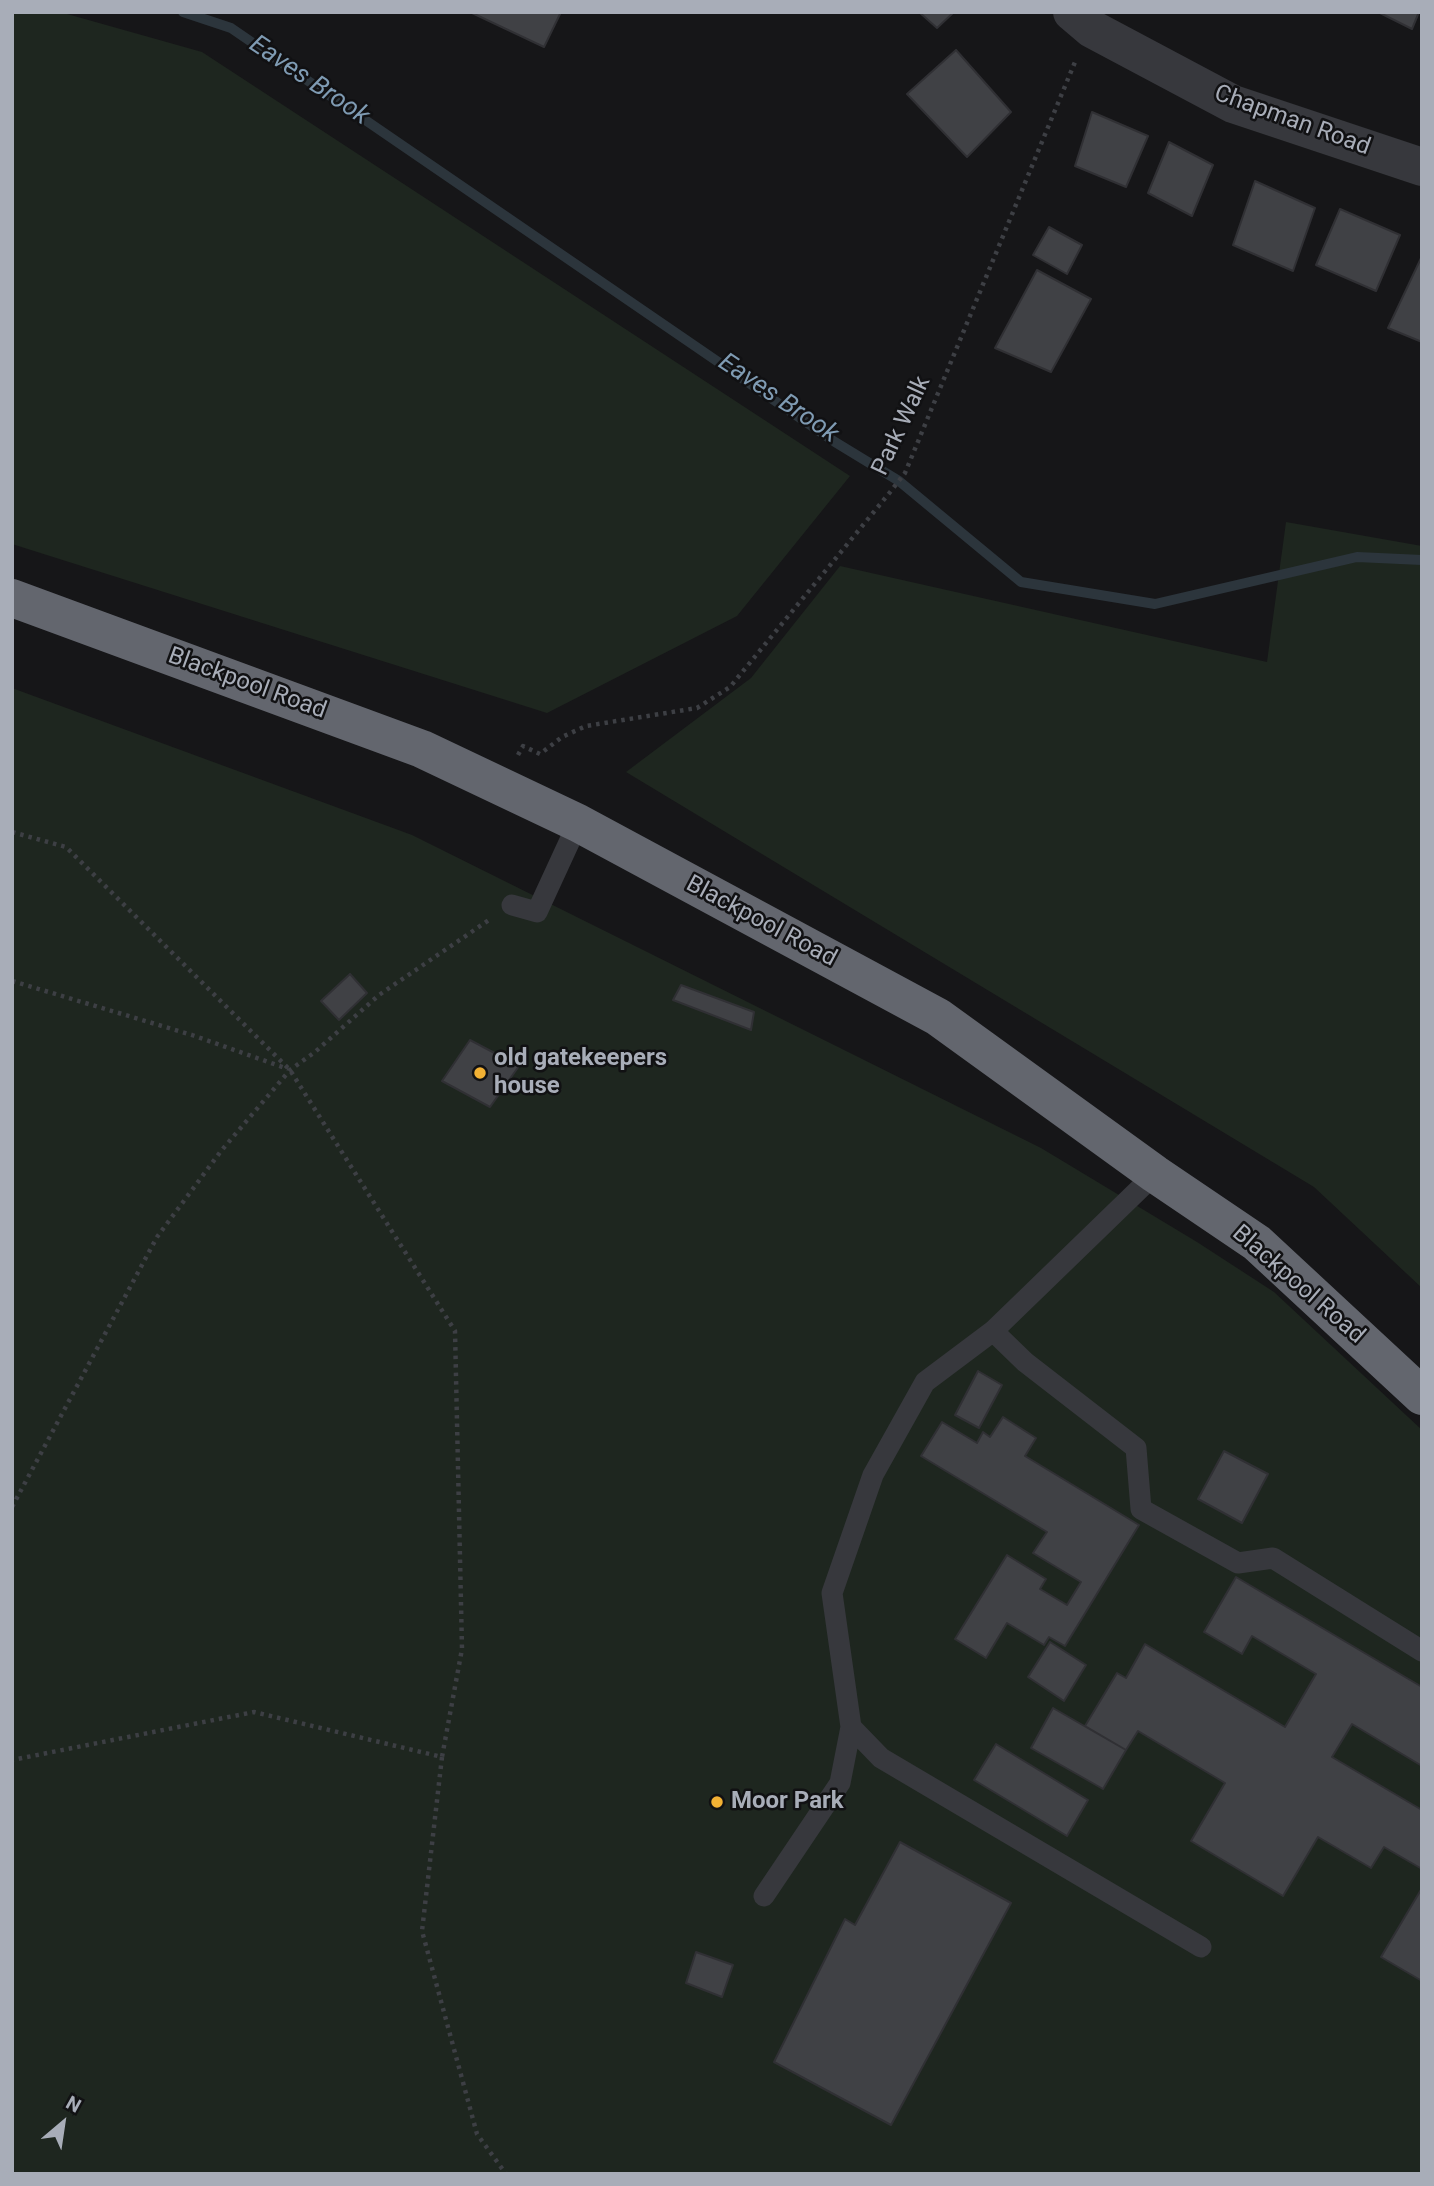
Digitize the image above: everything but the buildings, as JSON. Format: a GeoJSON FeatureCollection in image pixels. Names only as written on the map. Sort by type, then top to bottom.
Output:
{"type":"FeatureCollection","features":[{"type":"Feature","properties":{"kind":"highway","name":"Blackpool Road"},"geometry":{"type":"LineString","coordinates":[[12,598],[422,748],[578,823],[939,1017],[1155,1174],[1257,1243],[1422,1396]]}},
{"type":"Feature","properties":{"kind":"street","name":"Chapman Road"},"geometry":{"type":"LineString","coordinates":[[1082,21],[1233,104],[1422,167]]}},
{"type":"Feature","properties":{"kind":"lane"},"geometry":{"type":"LineString","coordinates":[[512,905],[537,912],[578,823]]}},
{"type":"Feature","properties":{"kind":"lane"},"geometry":{"type":"LineString","coordinates":[[764,1896],[841,1783],[851,1727],[832,1593],[873,1475],[925,1382],[993,1331],[1155,1174]]}},
{"type":"Feature","properties":{"kind":"lane"},"geometry":{"type":"LineString","coordinates":[[993,1331],[1025,1362],[1136,1448],[1140,1509],[1238,1563],[1273,1558],[1422,1651]]}},
{"type":"Feature","properties":{"kind":"lane"},"geometry":{"type":"LineString","coordinates":[[851,1727],[881,1758],[1201,1947]]}},
{"type":"Feature","properties":{"kind":"path","name":"Park Walk"},"geometry":{"type":"LineString","coordinates":[[523,746],[540,754],[562,737],[586,726],[697,708],[730,687],[905,473],[1081,50],[1082,21]]}},
{"type":"Feature","properties":{"kind":"path"},"geometry":{"type":"LineString","coordinates":[[12,832],[66,847],[290,1070],[455,1331],[461,1649],[442,1757],[422,1931],[477,2134],[506,2174]]}},
{"type":"Feature","properties":{"kind":"path"},"geometry":{"type":"LineString","coordinates":[[12,1507],[157,1237],[220,1152],[290,1070],[315,1052],[379,995],[512,905]]}},
{"type":"Feature","properties":{"kind":"path"},"geometry":{"type":"LineString","coordinates":[[12,981],[192,1035],[290,1070]]}},
{"type":"Feature","properties":{"kind":"path"},"geometry":{"type":"LineString","coordinates":[[12,1760],[254,1712],[442,1757]]}},
{"type":"Feature","properties":{"kind":"shaded area"},"geometry":{"type":"Polygon","coordinates":[[[12,12],[60,12],[202,52],[850,476],[737,616],[547,713],[12,544],[12,12]]]}},
{"type":"Feature","properties":{"kind":"shaded area"},"geometry":{"type":"Polygon","coordinates":[[[1286,522],[1422,546],[1422,1288],[1314,1187],[626,772],[751,678],[840,566],[1267,662],[1286,522]]]}},
{"type":"Feature","properties":{"kind":"shaded area","name":"Moor Park"},"geometry":{"type":"Polygon","coordinates":[[[12,688],[412,835],[1041,1148],[1274,1292],[1422,1430],[1422,2174],[12,2174],[12,688]]]}},
{"type":"Feature","properties":{"kind":"waterway","name":"Eaves Brook"},"geometry":{"type":"LineString","coordinates":[[183,12],[231,28],[835,442],[899,481],[1021,582],[1155,604],[1357,557],[1422,560]]}},
{"type":"Feature","properties":{"kind":"place","name":"old gatekeepers house"},"geometry":{"type":"Point","coordinates":[480,1073]}},
{"type":"Feature","properties":{"kind":"place","name":"Moor Park"},"geometry":{"type":"Point","coordinates":[717,1802]}}]}
